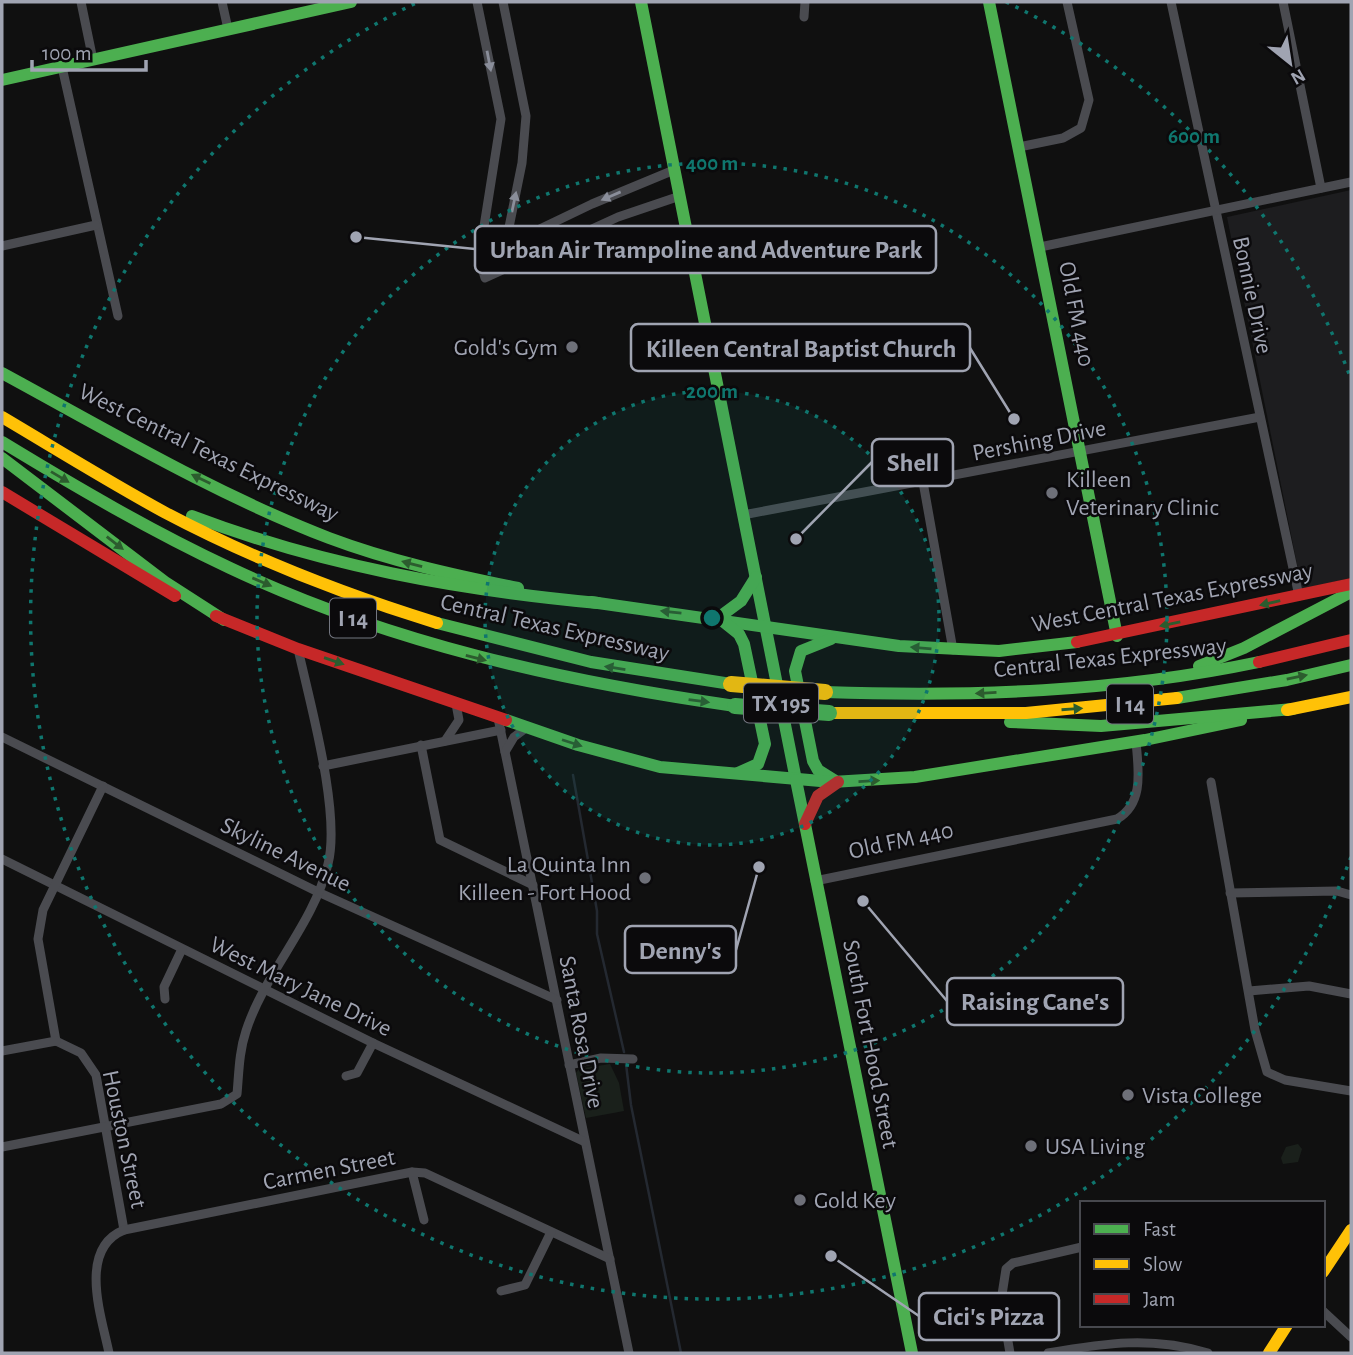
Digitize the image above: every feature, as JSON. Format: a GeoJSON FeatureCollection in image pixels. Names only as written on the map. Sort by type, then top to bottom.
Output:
{"type":"FeatureCollection","features":[{"type":"Feature","properties":{"kind":"main road"},"geometry":{"type":"LineString","coordinates":[[2,80],[351,2]]}},
{"type":"Feature","properties":{"kind":"main road","name":"South Fort Hood Street"},"geometry":{"type":"LineString","coordinates":[[641,2],[815,881],[912,1353]]}},
{"type":"Feature","properties":{"kind":"main road","name":"Old FM 440"},"geometry":{"type":"LineString","coordinates":[[989,2],[1117,636]]}},
{"type":"Feature","properties":{"kind":"main road","name":"West Central Texas Expressway"},"geometry":{"type":"LineString","coordinates":[[2,373],[182,470],[304,529],[379,555],[447,574],[598,604],[718,618],[834,637],[953,650],[1028,649],[1117,636],[1351,584]]}},
{"type":"Feature","properties":{"kind":"main road","name":"Central Texas Expressway"},"geometry":{"type":"LineString","coordinates":[[2,417],[150,504],[223,542],[311,580],[428,622],[601,666],[731,684],[825,692],[961,694],[1171,677],[1247,664],[1351,640]]}},
{"type":"Feature","properties":{"kind":"main road","name":"Central Texas Expressway"},"geometry":{"type":"LineString","coordinates":[[2,442],[112,508],[185,546],[315,604],[471,657],[590,685],[735,706],[906,717],[1066,710],[1166,700],[1252,687],[1351,665]]}},
{"type":"Feature","properties":{"kind":"main road"},"geometry":{"type":"LineString","coordinates":[[2,458],[165,582],[224,620]]}},
{"type":"Feature","properties":{"kind":"main road"},"geometry":{"type":"LineString","coordinates":[[2,492],[135,575],[224,620],[456,704],[499,724],[526,728],[660,766],[728,775],[838,782],[915,777],[1136,741],[1351,697]]}},
{"type":"Feature","properties":{"kind":"main road"},"geometry":{"type":"LineString","coordinates":[[150,504],[178,510],[300,555],[351,568],[452,587],[598,604]]}},
{"type":"Feature","properties":{"kind":"main road"},"geometry":{"type":"LineString","coordinates":[[718,618],[736,609],[746,598],[756,577]]}},
{"type":"Feature","properties":{"kind":"main road"},"geometry":{"type":"LineString","coordinates":[[1171,677],[1244,648],[1351,592]]}},
{"type":"Feature","properties":{"kind":"main road"},"geometry":{"type":"LineString","coordinates":[[718,618],[731,626],[744,643],[765,744],[764,756],[751,771],[728,775]]}},
{"type":"Feature","properties":{"kind":"main road"},"geometry":{"type":"LineString","coordinates":[[834,637],[802,651],[795,671],[813,761],[824,776],[838,782]]}},
{"type":"Feature","properties":{"kind":"main road"},"geometry":{"type":"LineString","coordinates":[[906,717],[1101,726],[1293,709]]}},
{"type":"Feature","properties":{"kind":"main road"},"geometry":{"type":"LineString","coordinates":[[804,824],[818,796],[838,782]]}},
{"type":"Feature","properties":{"kind":"main road"},"geometry":{"type":"LineString","coordinates":[[1325,1269],[1351,1230]]}},
{"type":"Feature","properties":{"kind":"main road"},"geometry":{"type":"LineString","coordinates":[[1269,1353],[1286,1327]]}},
{"type":"Feature","properties":{"kind":"street"},"geometry":{"type":"LineString","coordinates":[[81,2],[93,60]]}},
{"type":"Feature","properties":{"kind":"street"},"geometry":{"type":"LineString","coordinates":[[222,2],[228,29]]}},
{"type":"Feature","properties":{"kind":"street"},"geometry":{"type":"LineString","coordinates":[[477,2],[501,119],[480,258],[485,278],[618,217],[680,196]]}},
{"type":"Feature","properties":{"kind":"street"},"geometry":{"type":"LineString","coordinates":[[503,2],[526,116],[522,163],[505,247],[511,268]]}},
{"type":"Feature","properties":{"kind":"street"},"geometry":{"type":"LineString","coordinates":[[804,17],[805,2]]}},
{"type":"Feature","properties":{"kind":"street"},"geometry":{"type":"LineString","coordinates":[[1019,147],[1063,138],[1081,128],[1088,100],[1067,2]]}},
{"type":"Feature","properties":{"kind":"street","name":"Bonnie Drive"},"geometry":{"type":"LineString","coordinates":[[1171,2],[1299,596]]}},
{"type":"Feature","properties":{"kind":"street"},"geometry":{"type":"LineString","coordinates":[[1283,2],[1321,188]]}},
{"type":"Feature","properties":{"kind":"street"},"geometry":{"type":"LineString","coordinates":[[62,67],[118,316]]}},
{"type":"Feature","properties":{"kind":"street"},"geometry":{"type":"LineString","coordinates":[[480,258],[592,204],[674,170]]}},
{"type":"Feature","properties":{"kind":"street"},"geometry":{"type":"LineString","coordinates":[[1040,247],[1351,182]]}},
{"type":"Feature","properties":{"kind":"street"},"geometry":{"type":"LineString","coordinates":[[2,246],[96,225]]}},
{"type":"Feature","properties":{"kind":"street","name":"Pershing Drive"},"geometry":{"type":"LineString","coordinates":[[743,515],[1260,417]]}},
{"type":"Feature","properties":{"kind":"street"},"geometry":{"type":"LineString","coordinates":[[923,482],[953,650]]}},
{"type":"Feature","properties":{"kind":"street"},"geometry":{"type":"LineString","coordinates":[[2,1147],[221,1104],[237,1094],[239,1058],[246,1029],[318,892],[328,864],[332,835],[323,765],[298,649]]}},
{"type":"Feature","properties":{"kind":"street"},"geometry":{"type":"LineString","coordinates":[[445,741],[459,720],[456,704]]}},
{"type":"Feature","properties":{"kind":"street"},"geometry":{"type":"LineString","coordinates":[[323,765],[445,741],[499,724]]}},
{"type":"Feature","properties":{"kind":"street","name":"Santa Rosa Drive"},"geometry":{"type":"LineString","coordinates":[[499,724],[629,1353]]}},
{"type":"Feature","properties":{"kind":"street"},"geometry":{"type":"LineString","coordinates":[[505,752],[514,737],[526,728]]}},
{"type":"Feature","properties":{"kind":"street","name":"Skyline Avenue"},"geometry":{"type":"LineString","coordinates":[[2,737],[318,892],[557,1000]]}},
{"type":"Feature","properties":{"kind":"street","name":"Old FM 440"},"geometry":{"type":"LineString","coordinates":[[815,881],[1117,818],[1125,814],[1137,793],[1136,741]]}},
{"type":"Feature","properties":{"kind":"street"},"geometry":{"type":"LineString","coordinates":[[421,746],[440,840],[533,885]]}},
{"type":"Feature","properties":{"kind":"street"},"geometry":{"type":"LineString","coordinates":[[1211,782],[1255,1030],[1267,1072],[1285,1080],[1351,1091]]}},
{"type":"Feature","properties":{"kind":"street"},"geometry":{"type":"LineString","coordinates":[[2,1051],[56,1041],[37,939],[43,910],[103,786]]}},
{"type":"Feature","properties":{"kind":"street","name":"West Mary Jane Drive"},"geometry":{"type":"LineString","coordinates":[[2,859],[373,1044],[585,1142]]}},
{"type":"Feature","properties":{"kind":"street"},"geometry":{"type":"LineString","coordinates":[[1230,893],[1337,891],[1351,895]]}},
{"type":"Feature","properties":{"kind":"street"},"geometry":{"type":"LineString","coordinates":[[165,999],[164,987],[182,949]]}},
{"type":"Feature","properties":{"kind":"street"},"geometry":{"type":"LineString","coordinates":[[1249,991],[1309,986],[1351,994]]}},
{"type":"Feature","properties":{"kind":"street","name":"Houston Street"},"geometry":{"type":"LineString","coordinates":[[56,1041],[81,1053],[89,1061],[96,1075],[124,1230],[117,1233],[103,1249],[96,1268],[96,1282],[109,1353]]}},
{"type":"Feature","properties":{"kind":"street"},"geometry":{"type":"LineString","coordinates":[[346,1076],[357,1073],[373,1044]]}},
{"type":"Feature","properties":{"kind":"street"},"geometry":{"type":"LineString","coordinates":[[569,1065],[601,1058],[633,1059]]}},
{"type":"Feature","properties":{"kind":"street"},"geometry":{"type":"LineString","coordinates":[[412,1172],[424,1220]]}},
{"type":"Feature","properties":{"kind":"street","name":"Carmen Street"},"geometry":{"type":"LineString","coordinates":[[124,1230],[412,1172],[425,1173],[610,1259]]}},
{"type":"Feature","properties":{"kind":"street"},"geometry":{"type":"LineString","coordinates":[[501,1291],[525,1285],[551,1232]]}},
{"type":"Feature","properties":{"kind":"street"},"geometry":{"type":"LineString","coordinates":[[1010,1353],[1001,1301],[1006,1269],[1013,1263],[1080,1247]]}},
{"type":"Feature","properties":{"kind":"street"},"geometry":{"type":"LineString","coordinates":[[1325,1313],[1351,1337]]}},
{"type":"Feature","properties":{"kind":"street"},"geometry":{"type":"LineString","coordinates":[[1048,1353],[1115,1341],[1176,1345],[1208,1353]]}},
{"type":"Feature","properties":{"kind":"shaded area"},"geometry":{"type":"Polygon","coordinates":[[[1351,190],[1351,578],[1302,589],[1227,217],[1351,190]]]}},
{"type":"Feature","properties":{"kind":"shaded area"},"geometry":{"type":"Polygon","coordinates":[[[610,1064],[619,1083],[624,1111],[586,1118],[576,1073],[579,1069],[610,1064]]]}},
{"type":"Feature","properties":{"kind":"shaded area"},"geometry":{"type":"Polygon","coordinates":[[[1298,1144],[1302,1149],[1298,1162],[1283,1164],[1281,1158],[1286,1147],[1298,1144]]]}},
{"type":"Feature","properties":{"kind":"waterway"},"geometry":{"type":"LineString","coordinates":[[573,775],[597,911],[597,934],[624,1052]]}},
{"type":"Feature","properties":{"kind":"waterway"},"geometry":{"type":"LineString","coordinates":[[626,1064],[631,1105],[681,1353]]}},
{"type":"Feature","properties":{"kind":"traffic: fast"},"geometry":{"type":"LineString","coordinates":[[2,80],[351,2]]}},
{"type":"Feature","properties":{"kind":"traffic: fast"},"geometry":{"type":"LineString","coordinates":[[641,2],[796,780]]}},
{"type":"Feature","properties":{"kind":"traffic: fast"},"geometry":{"type":"LineString","coordinates":[[989,2],[1117,636]]}},
{"type":"Feature","properties":{"kind":"traffic: fast"},"geometry":{"type":"LineString","coordinates":[[2,373],[163,461],[287,521],[375,554],[518,588]]}},
{"type":"Feature","properties":{"kind":"traffic: fast"},"geometry":{"type":"LineString","coordinates":[[2,442],[171,539],[230,568],[352,618],[477,656],[541,671],[735,706]]}},
{"type":"Feature","properties":{"kind":"traffic: fast"},"geometry":{"type":"LineString","coordinates":[[2,458],[165,582],[224,620]]}},
{"type":"Feature","properties":{"kind":"traffic: fast"},"geometry":{"type":"LineString","coordinates":[[192,516],[291,549],[392,573],[494,591],[598,603]]}},
{"type":"Feature","properties":{"kind":"traffic: fast"},"geometry":{"type":"LineString","coordinates":[[718,618],[741,601],[756,577]]}},
{"type":"Feature","properties":{"kind":"traffic: fast"},"geometry":{"type":"LineString","coordinates":[[1199,666],[1244,648],[1351,592]]}},
{"type":"Feature","properties":{"kind":"traffic: fast"},"geometry":{"type":"LineString","coordinates":[[591,602],[899,646],[999,651],[1077,642]]}},
{"type":"Feature","properties":{"kind":"traffic: fast"},"geometry":{"type":"LineString","coordinates":[[724,622],[739,634],[744,644],[765,744],[758,764],[738,773]]}},
{"type":"Feature","properties":{"kind":"traffic: fast"},"geometry":{"type":"LineString","coordinates":[[437,623],[591,662],[731,684]]}},
{"type":"Feature","properties":{"kind":"traffic: fast"},"geometry":{"type":"LineString","coordinates":[[831,639],[801,651],[795,671],[813,761],[818,770],[834,780]]}},
{"type":"Feature","properties":{"kind":"traffic: fast"},"geometry":{"type":"LineString","coordinates":[[825,692],[934,694],[1043,690],[1151,680],[1259,662]]}},
{"type":"Feature","properties":{"kind":"traffic: fast"},"geometry":{"type":"LineString","coordinates":[[1177,698],[1287,680],[1351,665]]}},
{"type":"Feature","properties":{"kind":"traffic: fast"},"geometry":{"type":"LineString","coordinates":[[735,706],[829,713]]}},
{"type":"Feature","properties":{"kind":"traffic: fast"},"geometry":{"type":"LineString","coordinates":[[1010,722],[1101,726],[1293,709]]}},
{"type":"Feature","properties":{"kind":"traffic: fast"},"geometry":{"type":"LineString","coordinates":[[506,720],[578,745],[660,767],[832,782],[915,777],[1145,740],[1241,720]]}},
{"type":"Feature","properties":{"kind":"traffic: fast"},"geometry":{"type":"LineString","coordinates":[[796,780],[912,1353]]}},
{"type":"Feature","properties":{"kind":"traffic: slow"},"geometry":{"type":"LineString","coordinates":[[2,417],[143,501],[230,545],[332,587],[437,623]]}},
{"type":"Feature","properties":{"kind":"traffic: slow"},"geometry":{"type":"LineString","coordinates":[[731,684],[825,692]]}},
{"type":"Feature","properties":{"kind":"traffic: slow"},"geometry":{"type":"LineString","coordinates":[[1287,710],[1351,697]]}},
{"type":"Feature","properties":{"kind":"traffic: slow"},"geometry":{"type":"LineString","coordinates":[[829,713],[1026,713],[1177,698]]}},
{"type":"Feature","properties":{"kind":"traffic: slow"},"geometry":{"type":"LineString","coordinates":[[1325,1269],[1351,1230]]}},
{"type":"Feature","properties":{"kind":"traffic: slow"},"geometry":{"type":"LineString","coordinates":[[1269,1353],[1286,1327]]}},
{"type":"Feature","properties":{"kind":"traffic: jam"},"geometry":{"type":"LineString","coordinates":[[2,492],[175,596]]}},
{"type":"Feature","properties":{"kind":"traffic: jam"},"geometry":{"type":"LineString","coordinates":[[1077,642],[1351,584]]}},
{"type":"Feature","properties":{"kind":"traffic: jam"},"geometry":{"type":"LineString","coordinates":[[216,616],[298,649],[506,720]]}},
{"type":"Feature","properties":{"kind":"traffic: jam"},"geometry":{"type":"LineString","coordinates":[[1259,662],[1351,640]]}},
{"type":"Feature","properties":{"kind":"traffic: jam"},"geometry":{"type":"LineString","coordinates":[[805,824],[818,796],[838,782]]}},
{"type":"Feature","properties":{"kind":"place","name":"Urban Air Trampoline and Adventure Park"},"geometry":{"type":"Point","coordinates":[356,237]}},
{"type":"Feature","properties":{"kind":"place","name":"Gold's Gym"},"geometry":{"type":"Point","coordinates":[572,347]}},
{"type":"Feature","properties":{"kind":"place","name":"Killeen Central Baptist Church"},"geometry":{"type":"Point","coordinates":[1014,419]}},
{"type":"Feature","properties":{"kind":"place","name":"Killeen Veterinary Clinic"},"geometry":{"type":"Point","coordinates":[1052,493]}},
{"type":"Feature","properties":{"kind":"place","name":"Shell"},"geometry":{"type":"Point","coordinates":[796,539]}},
{"type":"Feature","properties":{"kind":"place","name":"Denny's"},"geometry":{"type":"Point","coordinates":[759,867]}},
{"type":"Feature","properties":{"kind":"place","name":"La Quinta Inn Killeen - Fort Hood"},"geometry":{"type":"Point","coordinates":[645,878]}},
{"type":"Feature","properties":{"kind":"place","name":"Raising Cane's"},"geometry":{"type":"Point","coordinates":[863,901]}},
{"type":"Feature","properties":{"kind":"place","name":"Vista College"},"geometry":{"type":"Point","coordinates":[1128,1095]}},
{"type":"Feature","properties":{"kind":"place","name":"USA Living"},"geometry":{"type":"Point","coordinates":[1031,1146]}},
{"type":"Feature","properties":{"kind":"place","name":"Gold Key"},"geometry":{"type":"Point","coordinates":[800,1200]}},
{"type":"Feature","properties":{"kind":"place","name":"Cici's Pizza"},"geometry":{"type":"Point","coordinates":[831,1256]}}]}
